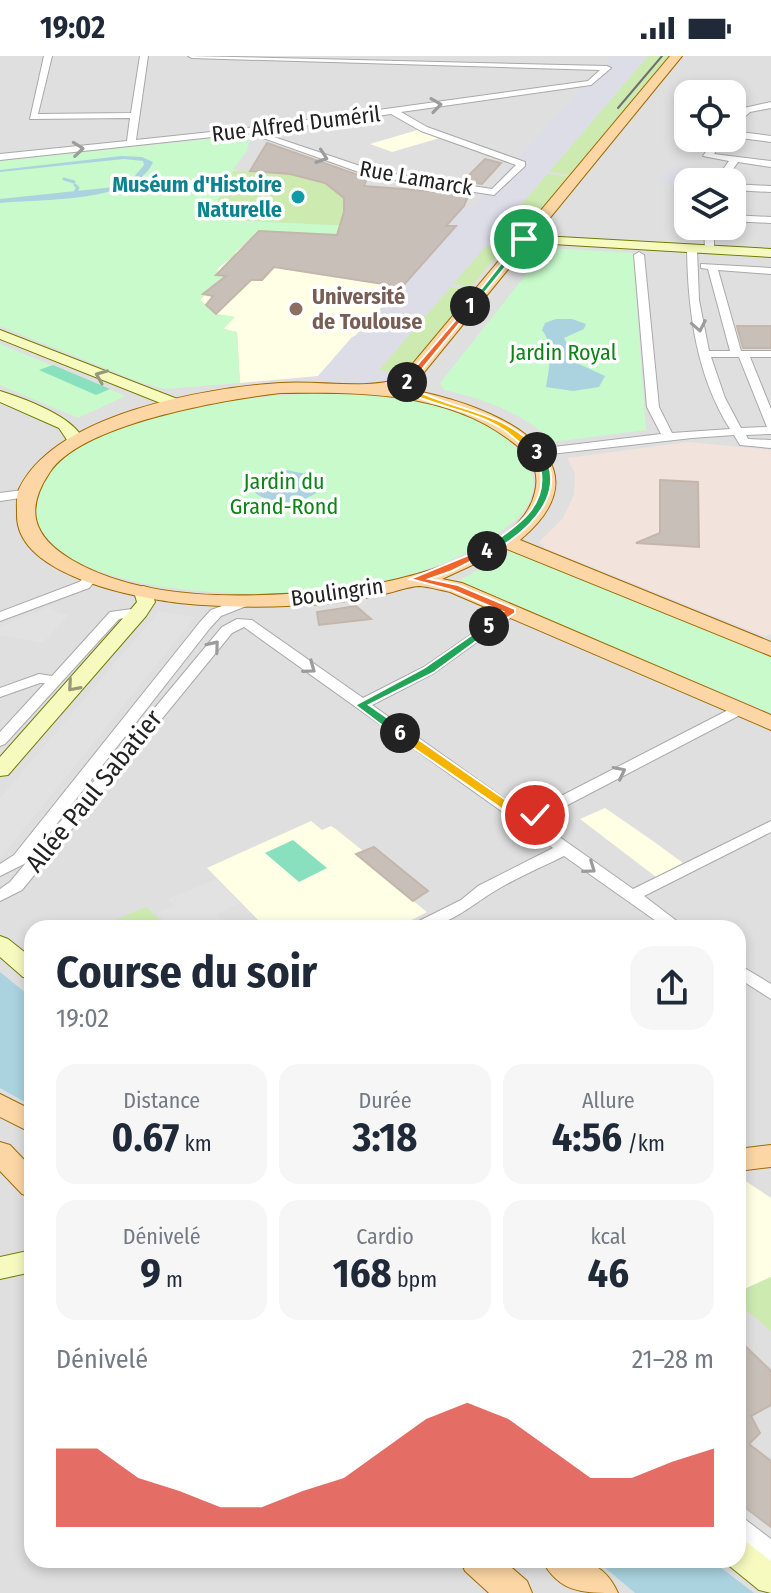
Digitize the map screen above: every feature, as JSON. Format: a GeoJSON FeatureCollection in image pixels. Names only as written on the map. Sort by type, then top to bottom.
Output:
{"type":"FeatureCollection","features":[{"type":"Feature","properties":{"kind":"main road"},"geometry":{"type":"LineString","coordinates":[[365,391],[406,383],[676,56]]}},
{"type":"Feature","properties":{"kind":"main road"},"geometry":{"type":"LineString","coordinates":[[524,239],[771,253]]}},
{"type":"Feature","properties":{"kind":"main road"},"geometry":{"type":"LineString","coordinates":[[0,334],[174,403]]}},
{"type":"Feature","properties":{"kind":"main road"},"geometry":{"type":"LineString","coordinates":[[406,383],[407,389],[426,399]]}},
{"type":"Feature","properties":{"kind":"main road"},"geometry":{"type":"LineString","coordinates":[[23,494],[27,482],[45,461],[75,440],[133,415],[174,403],[280,388],[365,391],[426,399],[483,415],[506,427],[537,453]]}},
{"type":"Feature","properties":{"kind":"main road"},"geometry":{"type":"LineString","coordinates":[[0,396],[65,425],[72,431],[75,440]]}},
{"type":"Feature","properties":{"kind":"main road","name":"Boulingrin"},"geometry":{"type":"LineString","coordinates":[[23,494],[22,513],[36,542],[49,555],[141,602],[246,612],[365,592],[416,579],[448,569],[505,541],[530,519],[544,499],[547,476],[544,461],[537,453]]}},
{"type":"Feature","properties":{"kind":"main road"},"geometry":{"type":"LineString","coordinates":[[505,541],[761,641],[771,650]]}},
{"type":"Feature","properties":{"kind":"main road"},"geometry":{"type":"LineString","coordinates":[[416,579],[455,587],[771,723]]}},
{"type":"Feature","properties":{"kind":"main road"},"geometry":{"type":"LineString","coordinates":[[0,770],[141,602]]}},
{"type":"Feature","properties":{"kind":"main road"},"geometry":{"type":"LineString","coordinates":[[0,944],[24,964]]}},
{"type":"Feature","properties":{"kind":"main road"},"geometry":{"type":"LineString","coordinates":[[0,1104],[24,1118]]}},
{"type":"Feature","properties":{"kind":"main road"},"geometry":{"type":"LineString","coordinates":[[0,1153],[24,1178]]}},
{"type":"Feature","properties":{"kind":"main road"},"geometry":{"type":"LineString","coordinates":[[746,1159],[771,1156]]}},
{"type":"Feature","properties":{"kind":"main road"},"geometry":{"type":"LineString","coordinates":[[0,1268],[24,1263]]}},
{"type":"Feature","properties":{"kind":"main road"},"geometry":{"type":"LineString","coordinates":[[746,1560],[771,1580]]}},
{"type":"Feature","properties":{"kind":"main road"},"geometry":{"type":"LineString","coordinates":[[487,1568],[514,1593]]}},
{"type":"Feature","properties":{"kind":"main road"},"geometry":{"type":"LineString","coordinates":[[570,1568],[600,1593]]}},
{"type":"Feature","properties":{"kind":"street"},"geometry":{"type":"LineString","coordinates":[[29,130],[48,56]]}},
{"type":"Feature","properties":{"kind":"street"},"geometry":{"type":"LineString","coordinates":[[131,143],[144,56]]}},
{"type":"Feature","properties":{"kind":"street","name":"Rue Alfred Duméril"},"geometry":{"type":"LineString","coordinates":[[0,157],[248,131],[591,83],[607,68],[192,56]]}},
{"type":"Feature","properties":{"kind":"street"},"geometry":{"type":"LineString","coordinates":[[746,112],[751,108],[771,105]]}},
{"type":"Feature","properties":{"kind":"street","name":"Rue Lamarck"},"geometry":{"type":"LineString","coordinates":[[248,131],[373,174],[494,192],[522,164],[424,129],[393,111]]}},
{"type":"Feature","properties":{"kind":"street"},"geometry":{"type":"LineString","coordinates":[[33,117],[136,115]]}},
{"type":"Feature","properties":{"kind":"street"},"geometry":{"type":"LineString","coordinates":[[746,136],[771,139]]}},
{"type":"Feature","properties":{"kind":"street"},"geometry":{"type":"LineString","coordinates":[[709,152],[707,155],[771,164]]}},
{"type":"Feature","properties":{"kind":"street"},"geometry":{"type":"LineString","coordinates":[[729,168],[735,160]]}},
{"type":"Feature","properties":{"kind":"street"},"geometry":{"type":"LineString","coordinates":[[746,188],[771,189]]}},
{"type":"Feature","properties":{"kind":"street"},"geometry":{"type":"LineString","coordinates":[[746,219],[771,220]]}},
{"type":"Feature","properties":{"kind":"street"},"geometry":{"type":"LineString","coordinates":[[710,240],[710,249]]}},
{"type":"Feature","properties":{"kind":"street"},"geometry":{"type":"LineString","coordinates":[[692,249],[704,354],[714,389],[740,437],[771,444]]}},
{"type":"Feature","properties":{"kind":"street"},"geometry":{"type":"LineString","coordinates":[[639,255],[653,407],[668,437]]}},
{"type":"Feature","properties":{"kind":"street"},"geometry":{"type":"LineString","coordinates":[[692,266],[771,271]]}},
{"type":"Feature","properties":{"kind":"street"},"geometry":{"type":"LineString","coordinates":[[712,267],[739,354],[771,424]]}},
{"type":"Feature","properties":{"kind":"street"},"geometry":{"type":"LineString","coordinates":[[704,354],[771,354]]}},
{"type":"Feature","properties":{"kind":"street"},"geometry":{"type":"LineString","coordinates":[[537,453],[668,437],[740,437],[771,430]]}},
{"type":"Feature","properties":{"kind":"street"},"geometry":{"type":"LineString","coordinates":[[0,497],[23,494]]}},
{"type":"Feature","properties":{"kind":"street"},"geometry":{"type":"LineString","coordinates":[[0,617],[84,585],[91,577]]}},
{"type":"Feature","properties":{"kind":"street"},"geometry":{"type":"LineString","coordinates":[[0,741],[115,615],[141,602]]}},
{"type":"Feature","properties":{"kind":"street"},"geometry":{"type":"LineString","coordinates":[[361,705],[429,670],[511,611]]}},
{"type":"Feature","properties":{"kind":"street"},"geometry":{"type":"LineString","coordinates":[[246,612],[361,705],[666,920]]}},
{"type":"Feature","properties":{"kind":"street","name":"Allée Paul Sabatier"},"geometry":{"type":"LineString","coordinates":[[0,871],[20,859],[216,613],[246,612]]}},
{"type":"Feature","properties":{"kind":"street","name":"Allée Paul Sabatier"},"geometry":{"type":"LineString","coordinates":[[0,896],[16,886],[227,630],[246,612]]}},
{"type":"Feature","properties":{"kind":"street"},"geometry":{"type":"LineString","coordinates":[[0,693],[39,678],[56,681]]}},
{"type":"Feature","properties":{"kind":"street","name":"Allée Paul Sabatier"},"geometry":{"type":"LineString","coordinates":[[163,678],[184,682]]}},
{"type":"Feature","properties":{"kind":"street"},"geometry":{"type":"LineString","coordinates":[[526,820],[739,710]]}},
{"type":"Feature","properties":{"kind":"street"},"geometry":{"type":"LineString","coordinates":[[631,896],[771,826]]}},
{"type":"Feature","properties":{"kind":"street"},"geometry":{"type":"LineString","coordinates":[[435,920],[467,904],[484,890],[564,849]]}},
{"type":"Feature","properties":{"kind":"street"},"geometry":{"type":"LineString","coordinates":[[746,976],[770,992]]}},
{"type":"Feature","properties":{"kind":"street"},"geometry":{"type":"LineString","coordinates":[[746,1533],[771,1553]]}},
{"type":"Feature","properties":{"kind":"shaded area"},"geometry":{"type":"Polygon","coordinates":[[[0,56],[771,56],[771,1593],[0,1593],[0,56]]]}},
{"type":"Feature","properties":{"kind":"shaded area"},"geometry":{"type":"Polygon","coordinates":[[[611,56],[648,56],[501,228],[527,230],[512,247],[486,246],[379,370],[405,375],[400,382],[367,384],[319,380],[318,376],[352,337],[359,334],[455,227],[450,226],[456,214],[452,207],[472,208],[611,56]]]}},
{"type":"Feature","properties":{"kind":"shaded area"},"geometry":{"type":"Polygon","coordinates":[[[421,129],[443,137],[392,152],[370,144],[421,129]]]}},
{"type":"Feature","properties":{"kind":"shaded area"},"geometry":{"type":"Polygon","coordinates":[[[674,168],[674,185],[659,183],[666,169],[674,168]]]}},
{"type":"Feature","properties":{"kind":"shaded area","name":"Université de Toulouse"},"geometry":{"type":"Polygon","coordinates":[[[259,231],[441,243],[318,376],[240,383],[237,332],[223,329],[234,317],[216,314],[200,300],[219,267],[259,231]]]}},
{"type":"Feature","properties":{"kind":"shaded area"},"geometry":{"type":"Polygon","coordinates":[[[688,442],[771,450],[771,634],[764,636],[545,548],[539,542],[563,518],[574,495],[575,473],[567,458],[688,442]]]}},
{"type":"Feature","properties":{"kind":"shaded area"},"geometry":{"type":"Polygon","coordinates":[[[50,607],[68,615],[43,643],[0,635],[0,627],[50,607]]]}},
{"type":"Feature","properties":{"kind":"shaded area"},"geometry":{"type":"Polygon","coordinates":[[[159,611],[195,617],[0,859],[0,798],[159,611]]]}},
{"type":"Feature","properties":{"kind":"shaded area"},"geometry":{"type":"Polygon","coordinates":[[[605,808],[683,863],[656,877],[580,819],[605,808]]]}},
{"type":"Feature","properties":{"kind":"shaded area"},"geometry":{"type":"Polygon","coordinates":[[[311,821],[322,830],[331,826],[337,830],[363,851],[357,856],[427,912],[412,920],[258,920],[207,868],[311,821]]]}},
{"type":"Feature","properties":{"kind":"shaded area"},"geometry":{"type":"Polygon","coordinates":[[[217,879],[241,903],[216,914],[222,920],[164,920],[157,913],[174,906],[168,899],[217,879]]]}},
{"type":"Feature","properties":{"kind":"shaded area"},"geometry":{"type":"Polygon","coordinates":[[[746,1181],[771,1198],[771,1277],[746,1288],[746,1181]]]}},
{"type":"Feature","properties":{"kind":"green space"},"geometry":{"type":"Polygon","coordinates":[[[648,56],[671,56],[572,175],[549,172],[648,56]]]}},
{"type":"Feature","properties":{"kind":"green space"},"geometry":{"type":"Polygon","coordinates":[[[228,137],[250,139],[247,151],[233,169],[240,170],[233,171],[208,219],[452,231],[444,240],[258,231],[234,253],[237,254],[219,267],[216,275],[225,276],[200,300],[216,314],[235,317],[223,329],[237,332],[240,383],[165,389],[142,383],[0,326],[0,161],[228,137]]]}},
{"type":"Feature","properties":{"kind":"green space"},"geometry":{"type":"Polygon","coordinates":[[[233,171],[292,174],[321,182],[344,198],[346,226],[208,219],[233,171]]]}},
{"type":"Feature","properties":{"kind":"green space"},"geometry":{"type":"Polygon","coordinates":[[[547,174],[571,177],[527,230],[500,229],[547,174]]]}},
{"type":"Feature","properties":{"kind":"green space"},"geometry":{"type":"Polygon","coordinates":[[[486,245],[504,247],[471,287],[453,284],[486,245]]]}},
{"type":"Feature","properties":{"kind":"green space","name":"Jardin Royal"},"geometry":{"type":"Polygon","coordinates":[[[547,248],[633,253],[646,430],[553,442],[516,415],[489,403],[444,390],[440,383],[547,248]]]}},
{"type":"Feature","properties":{"kind":"green space"},"geometry":{"type":"Polygon","coordinates":[[[450,287],[476,291],[405,375],[378,371],[450,287]]]}},
{"type":"Feature","properties":{"kind":"green space"},"geometry":{"type":"Polygon","coordinates":[[[0,344],[126,396],[78,418],[0,385],[0,344]]]}},
{"type":"Feature","properties":{"kind":"green space"},"geometry":{"type":"Polygon","coordinates":[[[53,365],[110,389],[96,395],[39,370],[53,365]]]}},
{"type":"Feature","properties":{"kind":"green space","name":"Jardin du Grand-Rond"},"geometry":{"type":"Polygon","coordinates":[[[331,393],[430,404],[478,420],[499,433],[524,458],[533,486],[528,505],[513,522],[489,539],[437,565],[380,582],[292,593],[190,590],[112,576],[79,562],[53,544],[37,520],[35,501],[47,474],[68,453],[97,437],[154,417],[204,405],[331,393]]]}},
{"type":"Feature","properties":{"kind":"green space"},"geometry":{"type":"Polygon","coordinates":[[[513,551],[771,657],[771,713],[456,582],[513,551]]]}},
{"type":"Feature","properties":{"kind":"green space"},"geometry":{"type":"Polygon","coordinates":[[[293,840],[327,868],[299,882],[265,853],[293,840]]]}},
{"type":"Feature","properties":{"kind":"green space"},"geometry":{"type":"Polygon","coordinates":[[[146,907],[160,920],[115,920],[146,907]]]}},
{"type":"Feature","properties":{"kind":"green space"},"geometry":{"type":"Polygon","coordinates":[[[771,1277],[771,1331],[746,1310],[746,1288],[771,1277]]]}},
{"type":"Feature","properties":{"kind":"water"},"geometry":{"type":"Polygon","coordinates":[[[121,156],[142,157],[153,162],[143,175],[128,185],[108,192],[0,203],[0,199],[114,187],[133,178],[144,165],[143,161],[124,159],[0,170],[121,156]]]}},
{"type":"Feature","properties":{"kind":"water"},"geometry":{"type":"Polygon","coordinates":[[[572,319],[586,324],[584,329],[564,338],[579,364],[605,376],[599,387],[573,391],[546,387],[549,350],[542,330],[545,323],[572,319]]]}},
{"type":"Feature","properties":{"kind":"water"},"geometry":{"type":"Polygon","coordinates":[[[287,470],[315,476],[321,486],[319,491],[304,499],[287,502],[270,500],[255,493],[253,482],[266,473],[287,470]]]}},
{"type":"Feature","properties":{"kind":"water"},"geometry":{"type":"Polygon","coordinates":[[[0,972],[24,992],[24,1102],[0,1088],[0,972]]]}},
{"type":"Feature","properties":{"kind":"water"},"geometry":{"type":"Polygon","coordinates":[[[605,1568],[721,1568],[754,1593],[635,1593],[605,1568]]]}},
{"type":"Feature","properties":{"kind":"building"},"geometry":{"type":"Polygon","coordinates":[[[267,143],[367,178],[364,186],[469,194],[464,206],[446,226],[456,226],[402,287],[274,267],[262,280],[251,280],[216,314],[206,305],[213,296],[203,294],[226,276],[216,275],[259,231],[337,235],[344,212],[344,198],[325,183],[290,174],[250,171],[267,143]]]}},
{"type":"Feature","properties":{"kind":"building"},"geometry":{"type":"Polygon","coordinates":[[[485,159],[501,163],[482,184],[463,181],[485,159]]]}},
{"type":"Feature","properties":{"kind":"building"},"geometry":{"type":"Polygon","coordinates":[[[737,326],[771,326],[771,348],[743,348],[737,326]]]}},
{"type":"Feature","properties":{"kind":"building"},"geometry":{"type":"Polygon","coordinates":[[[660,480],[698,482],[699,547],[636,543],[660,533],[660,480]]]}},
{"type":"Feature","properties":{"kind":"building"},"geometry":{"type":"Polygon","coordinates":[[[356,606],[371,619],[319,625],[317,612],[356,606]]]}},
{"type":"Feature","properties":{"kind":"building"},"geometry":{"type":"Polygon","coordinates":[[[374,847],[428,891],[413,901],[356,854],[374,847]]]}},
{"type":"Feature","properties":{"kind":"building"},"geometry":{"type":"Polygon","coordinates":[[[746,1347],[771,1371],[771,1405],[751,1416],[760,1433],[749,1444],[771,1461],[771,1527],[746,1508],[746,1347]]]}},
{"type":"Feature","properties":{"kind":"waterway"},"geometry":{"type":"LineString","coordinates":[[64,179],[74,182]]}},
{"type":"Feature","properties":{"kind":"waterway"},"geometry":{"type":"LineString","coordinates":[[75,185],[78,188],[75,192]]}},
{"type":"Feature","properties":{"kind":"tram line"},"geometry":{"type":"LineString","coordinates":[[618,108],[662,56]]}},
{"type":"Feature","properties":{"kind":"place","name":"Muséum d'Histoire Naturelle"},"geometry":{"type":"Point","coordinates":[298,197]}},
{"type":"Feature","properties":{"kind":"place","name":"Université de Toulouse"},"geometry":{"type":"Point","coordinates":[296,309]}},
{"type":"Feature","properties":{"kind":"route"},"geometry":{"type":"LineString","coordinates":[[524,239],[406,383],[407,389],[426,399],[464,408],[506,427],[544,461],[547,476],[544,499],[524,526],[479,555],[416,579],[455,587],[511,611],[429,670],[361,705],[526,820],[535,815]]}}]}
